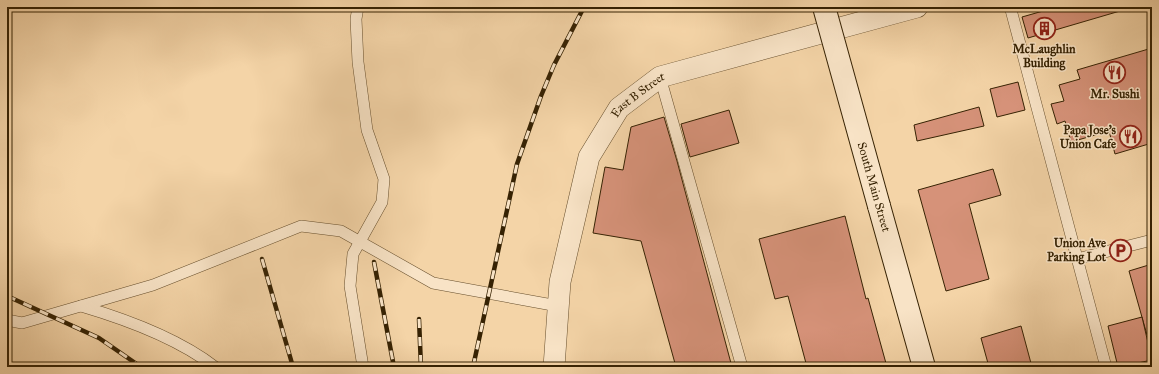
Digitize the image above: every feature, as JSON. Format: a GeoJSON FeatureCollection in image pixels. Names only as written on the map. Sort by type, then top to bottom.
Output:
{"type":"FeatureCollection","features":[{"type":"Feature","properties":{"kind":"street","name":"South Main Street"},"geometry":{"type":"LineString","coordinates":[[824,7],[924,367]]}},
{"type":"Feature","properties":{"kind":"street","name":"East B Street"},"geometry":{"type":"LineString","coordinates":[[554,367],[560,282],[589,157],[619,108],[660,78],[917,7]]}},
{"type":"Feature","properties":{"kind":"lane"},"geometry":{"type":"LineString","coordinates":[[358,7],[356,19],[358,62],[367,130],[384,179],[382,202],[353,254],[350,286],[363,367]]}},
{"type":"Feature","properties":{"kind":"lane"},"geometry":{"type":"LineString","coordinates":[[1010,10],[1106,367]]}},
{"type":"Feature","properties":{"kind":"lane"},"geometry":{"type":"LineString","coordinates":[[660,78],[742,367]]}},
{"type":"Feature","properties":{"kind":"lane"},"geometry":{"type":"LineString","coordinates":[[7,320],[22,323],[153,284],[301,226],[341,231],[433,283],[558,306]]}},
{"type":"Feature","properties":{"kind":"lane"},"geometry":{"type":"LineString","coordinates":[[1077,259],[1152,240]]}},
{"type":"Feature","properties":{"kind":"lane"},"geometry":{"type":"LineString","coordinates":[[81,306],[127,320],[202,357],[215,367]]}},
{"type":"Feature","properties":{"kind":"building","name":"McLaughlin Building"},"geometry":{"type":"Polygon","coordinates":[[[1057,7],[1119,7],[1120,11],[1028,38],[1022,17],[1057,7]]]}},
{"type":"Feature","properties":{"kind":"building"},"geometry":{"type":"Polygon","coordinates":[[[1152,48],[1152,143],[1115,154],[1109,131],[1071,142],[1065,121],[1057,124],[1051,104],[1064,101],[1059,85],[1080,79],[1077,70],[1152,48]]]}},
{"type":"Feature","properties":{"kind":"building"},"geometry":{"type":"Polygon","coordinates":[[[1018,82],[1025,110],[997,117],[990,89],[1018,82]]]}},
{"type":"Feature","properties":{"kind":"building"},"geometry":{"type":"Polygon","coordinates":[[[979,107],[984,126],[917,141],[914,125],[979,107]]]}},
{"type":"Feature","properties":{"kind":"building"},"geometry":{"type":"Polygon","coordinates":[[[729,110],[739,143],[690,157],[681,124],[729,110]]]}},
{"type":"Feature","properties":{"kind":"building"},"geometry":{"type":"Polygon","coordinates":[[[664,117],[732,367],[676,367],[641,241],[593,233],[605,167],[623,170],[631,127],[664,117]]]}},
{"type":"Feature","properties":{"kind":"building"},"geometry":{"type":"Polygon","coordinates":[[[993,169],[1001,195],[969,204],[989,279],[946,291],[918,190],[993,169]]]}},
{"type":"Feature","properties":{"kind":"building"},"geometry":{"type":"Polygon","coordinates":[[[845,216],[866,299],[868,298],[887,367],[807,367],[788,296],[775,299],[759,239],[845,216]]]}},
{"type":"Feature","properties":{"kind":"building"},"geometry":{"type":"Polygon","coordinates":[[[1152,264],[1152,334],[1147,335],[1129,271],[1152,264]]]}},
{"type":"Feature","properties":{"kind":"building"},"geometry":{"type":"Polygon","coordinates":[[[1142,317],[1152,360],[1118,367],[1108,326],[1142,317]]]}},
{"type":"Feature","properties":{"kind":"building"},"geometry":{"type":"Polygon","coordinates":[[[1021,326],[1032,367],[989,367],[981,338],[1021,326]]]}},
{"type":"Feature","properties":{"kind":"railway"},"geometry":{"type":"LineString","coordinates":[[473,367],[517,164],[541,96],[554,65],[584,7]]}},
{"type":"Feature","properties":{"kind":"railway"},"geometry":{"type":"LineString","coordinates":[[262,259],[293,367]]}},
{"type":"Feature","properties":{"kind":"railway"},"geometry":{"type":"LineString","coordinates":[[374,262],[394,367]]}},
{"type":"Feature","properties":{"kind":"railway"},"geometry":{"type":"LineString","coordinates":[[7,296],[99,338],[141,367]]}},
{"type":"Feature","properties":{"kind":"railway"},"geometry":{"type":"LineString","coordinates":[[419,319],[421,367]]}},
{"type":"Feature","properties":{"kind":"place","name":"McLaughlin Building"},"geometry":{"type":"Point","coordinates":[1044,28]}},
{"type":"Feature","properties":{"kind":"place","name":"Mr. Sushi"},"geometry":{"type":"Point","coordinates":[1115,73]}},
{"type":"Feature","properties":{"kind":"place","name":"Papa Jose's Union Cafe"},"geometry":{"type":"Point","coordinates":[1131,137]}},
{"type":"Feature","properties":{"kind":"place","name":"Union Ave Parking Lot"},"geometry":{"type":"Point","coordinates":[1121,250]}}]}
